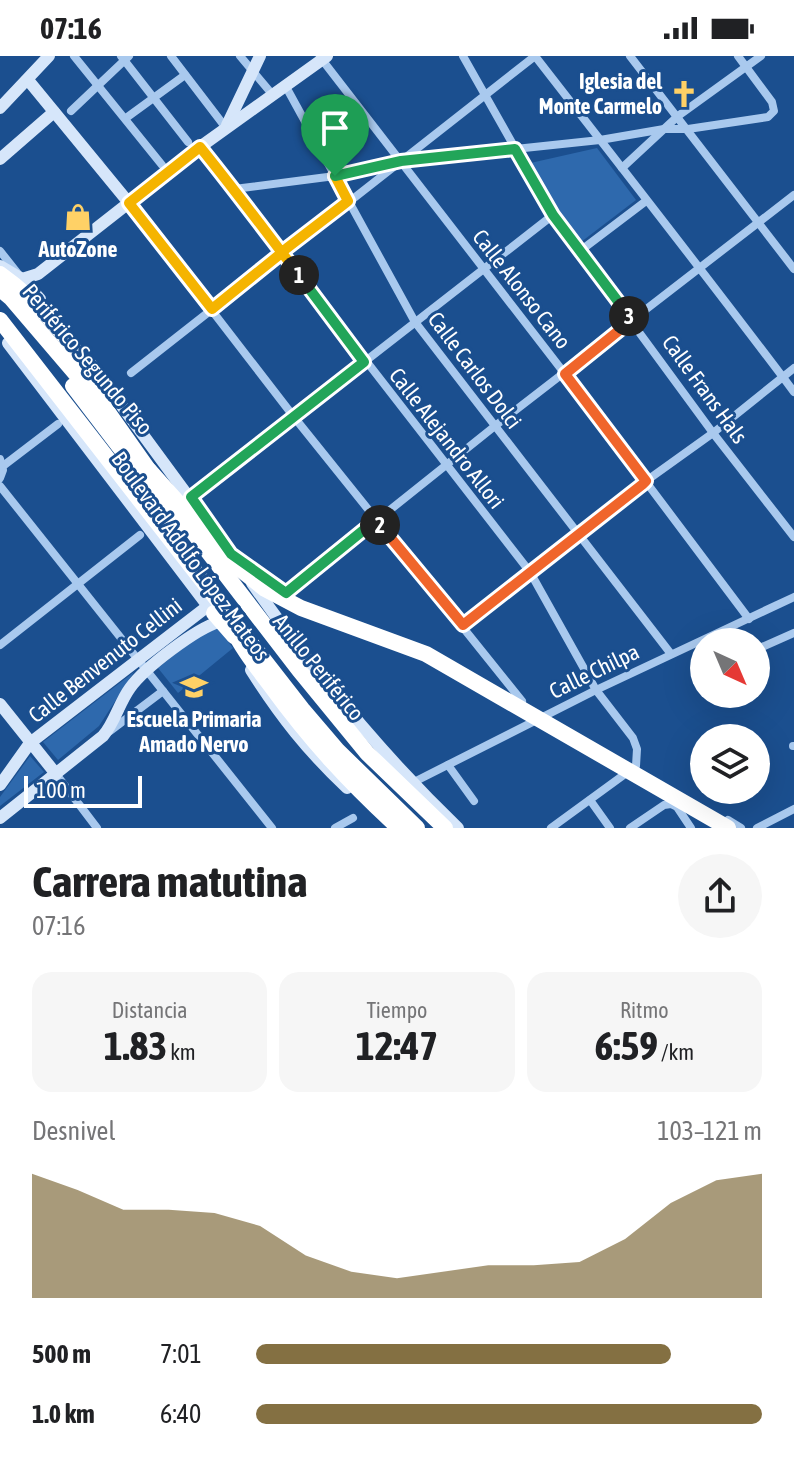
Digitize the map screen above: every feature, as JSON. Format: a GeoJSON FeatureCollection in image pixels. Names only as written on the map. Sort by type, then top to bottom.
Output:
{"type":"FeatureCollection","features":[{"type":"Feature","properties":{"kind":"highway"},"geometry":{"type":"LineString","coordinates":[[0,274],[38,305],[93,376],[105,408]]}},
{"type":"Feature","properties":{"kind":"highway","name":"Periférico Segundo Piso"},"geometry":{"type":"LineString","coordinates":[[0,289],[105,408],[209,552],[367,753],[442,828]]}},
{"type":"Feature","properties":{"kind":"highway","name":"Anillo Periférico"},"geometry":{"type":"LineString","coordinates":[[0,296],[17,313],[234,597],[349,739],[442,828]]}},
{"type":"Feature","properties":{"kind":"highway","name":"Anillo Periférico"},"geometry":{"type":"LineString","coordinates":[[0,312],[215,610],[341,748],[424,828]]}},
{"type":"Feature","properties":{"kind":"highway","name":"Periférico Segundo Piso"},"geometry":{"type":"LineString","coordinates":[[0,320],[302,709],[337,750],[417,828]]}},
{"type":"Feature","properties":{"kind":"highway"},"geometry":{"type":"LineString","coordinates":[[149,470],[230,561],[265,589],[301,608],[426,654],[728,828]]}},
{"type":"Feature","properties":{"kind":"highway"},"geometry":{"type":"LineString","coordinates":[[209,552],[284,633],[358,732],[456,828]]}},
{"type":"Feature","properties":{"kind":"highway"},"geometry":{"type":"LineString","coordinates":[[215,610],[305,733],[359,792],[399,828]]}},
{"type":"Feature","properties":{"kind":"main road"},"geometry":{"type":"LineString","coordinates":[[28,80],[37,56]]}},
{"type":"Feature","properties":{"kind":"main road"},"geometry":{"type":"LineString","coordinates":[[3,104],[49,56]]}},
{"type":"Feature","properties":{"kind":"main road"},"geometry":{"type":"LineString","coordinates":[[226,128],[260,56]]}},
{"type":"Feature","properties":{"kind":"main road"},"geometry":{"type":"LineString","coordinates":[[22,279],[38,274],[129,203],[194,145],[226,128],[323,57]]}},
{"type":"Feature","properties":{"kind":"main road"},"geometry":{"type":"LineString","coordinates":[[28,80],[129,203]]}},
{"type":"Feature","properties":{"kind":"main road"},"geometry":{"type":"LineString","coordinates":[[0,159],[54,112]]}},
{"type":"Feature","properties":{"kind":"main road","name":"Boulevard Adolfo López Mateos"},"geometry":{"type":"LineString","coordinates":[[0,266],[22,279],[111,389],[362,727],[456,828]]}},
{"type":"Feature","properties":{"kind":"main road","name":"Boulevard Adolfo López Mateos"},"geometry":{"type":"LineString","coordinates":[[0,332],[215,610],[280,717],[300,741],[391,828]]}},
{"type":"Feature","properties":{"kind":"main road"},"geometry":{"type":"LineString","coordinates":[[0,347],[44,391]]}},
{"type":"Feature","properties":{"kind":"main road"},"geometry":{"type":"LineString","coordinates":[[0,818],[103,736],[114,722],[142,665],[200,630],[215,610]]}},
{"type":"Feature","properties":{"kind":"main road","name":"Calle Benvenuto Cellini"},"geometry":{"type":"LineString","coordinates":[[0,785],[30,743],[215,610]]}},
{"type":"Feature","properties":{"kind":"main road"},"geometry":{"type":"LineString","coordinates":[[0,704],[56,774]]}},
{"type":"Feature","properties":{"kind":"street"},"geometry":{"type":"LineString","coordinates":[[74,56],[162,165]]}},
{"type":"Feature","properties":{"kind":"street"},"geometry":{"type":"LineString","coordinates":[[171,56],[226,128]]}},
{"type":"Feature","properties":{"kind":"street"},"geometry":{"type":"LineString","coordinates":[[240,56],[272,94]]}},
{"type":"Feature","properties":{"kind":"street","name":"Calle Frans Hals"},"geometry":{"type":"LineString","coordinates":[[463,56],[553,215],[713,433],[794,537]]}},
{"type":"Feature","properties":{"kind":"street"},"geometry":{"type":"LineString","coordinates":[[131,373],[535,56],[646,201],[701,267],[794,392]]}},
{"type":"Feature","properties":{"kind":"street"},"geometry":{"type":"LineString","coordinates":[[630,56],[794,269]]}},
{"type":"Feature","properties":{"kind":"street"},"geometry":{"type":"LineString","coordinates":[[234,189],[335,176],[401,161],[600,140],[664,129],[688,129],[765,118],[772,114],[774,106],[738,56]]}},
{"type":"Feature","properties":{"kind":"street"},"geometry":{"type":"LineString","coordinates":[[622,168],[678,116],[761,56]]}},
{"type":"Feature","properties":{"kind":"street"},"geometry":{"type":"LineString","coordinates":[[71,111],[125,57]]}},
{"type":"Feature","properties":{"kind":"street","name":"Calle Alejandro Allori"},"geometry":{"type":"LineString","coordinates":[[125,57],[154,97],[234,189],[364,362],[530,572],[596,690],[633,738],[637,749],[636,766]]}},
{"type":"Feature","properties":{"kind":"street","name":"Calle Alonso Cano"},"geometry":{"type":"LineString","coordinates":[[323,57],[749,619]]}},
{"type":"Feature","properties":{"kind":"street"},"geometry":{"type":"LineString","coordinates":[[126,118],[185,75]]}},
{"type":"Feature","properties":{"kind":"street","name":"Calle Carlos Dolci"},"geometry":{"type":"LineString","coordinates":[[285,85],[415,322],[671,654]]}},
{"type":"Feature","properties":{"kind":"street"},"geometry":{"type":"LineString","coordinates":[[231,554],[287,595],[495,426],[794,195]]}},
{"type":"Feature","properties":{"kind":"street"},"geometry":{"type":"LineString","coordinates":[[580,251],[646,201]]}},
{"type":"Feature","properties":{"kind":"street"},"geometry":{"type":"LineString","coordinates":[[129,203],[294,417],[463,625],[517,698],[741,828]]}},
{"type":"Feature","properties":{"kind":"street"},"geometry":{"type":"LineString","coordinates":[[191,497],[553,215]]}},
{"type":"Feature","properties":{"kind":"street"},"geometry":{"type":"LineString","coordinates":[[0,251],[22,279]]}},
{"type":"Feature","properties":{"kind":"street"},"geometry":{"type":"LineString","coordinates":[[463,625],[794,368]]}},
{"type":"Feature","properties":{"kind":"street"},"geometry":{"type":"LineString","coordinates":[[0,478],[2,462],[58,424]]}},
{"type":"Feature","properties":{"kind":"street"},"geometry":{"type":"LineString","coordinates":[[0,486],[272,828]]}},
{"type":"Feature","properties":{"kind":"street"},"geometry":{"type":"LineString","coordinates":[[0,645],[140,535]]}},
{"type":"Feature","properties":{"kind":"street","name":"Calle Chilpa"},"geometry":{"type":"LineString","coordinates":[[412,783],[596,690],[794,597]]}},
{"type":"Feature","properties":{"kind":"street"},"geometry":{"type":"LineString","coordinates":[[770,644],[794,633]]}},
{"type":"Feature","properties":{"kind":"street"},"geometry":{"type":"LineString","coordinates":[[103,736],[163,691]]}},
{"type":"Feature","properties":{"kind":"street"},"geometry":{"type":"LineString","coordinates":[[448,765],[474,801]]}},
{"type":"Feature","properties":{"kind":"street"},"geometry":{"type":"LineString","coordinates":[[551,828],[636,766]]}},
{"type":"Feature","properties":{"kind":"street"},"geometry":{"type":"LineString","coordinates":[[56,774],[97,828]]}},
{"type":"Feature","properties":{"kind":"street"},"geometry":{"type":"LineString","coordinates":[[590,800],[610,828]]}},
{"type":"Feature","properties":{"kind":"street"},"geometry":{"type":"LineString","coordinates":[[630,828],[664,805],[671,804],[677,807],[691,828]]}},
{"type":"Feature","properties":{"kind":"street"},"geometry":{"type":"LineString","coordinates":[[757,828],[794,809]]}},
{"type":"Feature","properties":{"kind":"street"},"geometry":{"type":"LineString","coordinates":[[335,828],[353,818]]}},
{"type":"Feature","properties":{"kind":"shaded area"},"geometry":{"type":"Polygon","coordinates":[[[597,148],[636,200],[581,242],[553,208],[526,164],[597,148]]]}},
{"type":"Feature","properties":{"kind":"shaded area"},"geometry":{"type":"Polygon","coordinates":[[[217,627],[233,648],[178,693],[158,668],[203,632],[217,627]]]}},
{"type":"Feature","properties":{"kind":"shaded area"},"geometry":{"type":"Polygon","coordinates":[[[134,672],[99,726],[58,760],[43,742],[134,672]]]}},
{"type":"Feature","properties":{"kind":"shaded area"},"geometry":{"type":"Polygon","coordinates":[[[30,756],[44,772],[0,806],[0,797],[30,756]]]}},
{"type":"Feature","properties":{"kind":"place","name":"Iglesia del Monte Carmelo"},"geometry":{"type":"Point","coordinates":[684,94]}},
{"type":"Feature","properties":{"kind":"place","name":"AutoZone"},"geometry":{"type":"Point","coordinates":[78,217]}},
{"type":"Feature","properties":{"kind":"place","name":"Escuela Primaria Amado Nervo"},"geometry":{"type":"Point","coordinates":[194,687]}},
{"type":"Feature","properties":{"kind":"route"},"geometry":{"type":"LineString","coordinates":[[335,176],[348,201],[287,248],[282,253],[212,309],[129,203],[200,147],[234,189],[282,253],[359,355],[364,362],[191,497],[231,554],[286,593],[376,520],[463,625],[646,481],[565,374],[632,320],[553,215],[515,149],[401,161],[335,176]]}}]}
